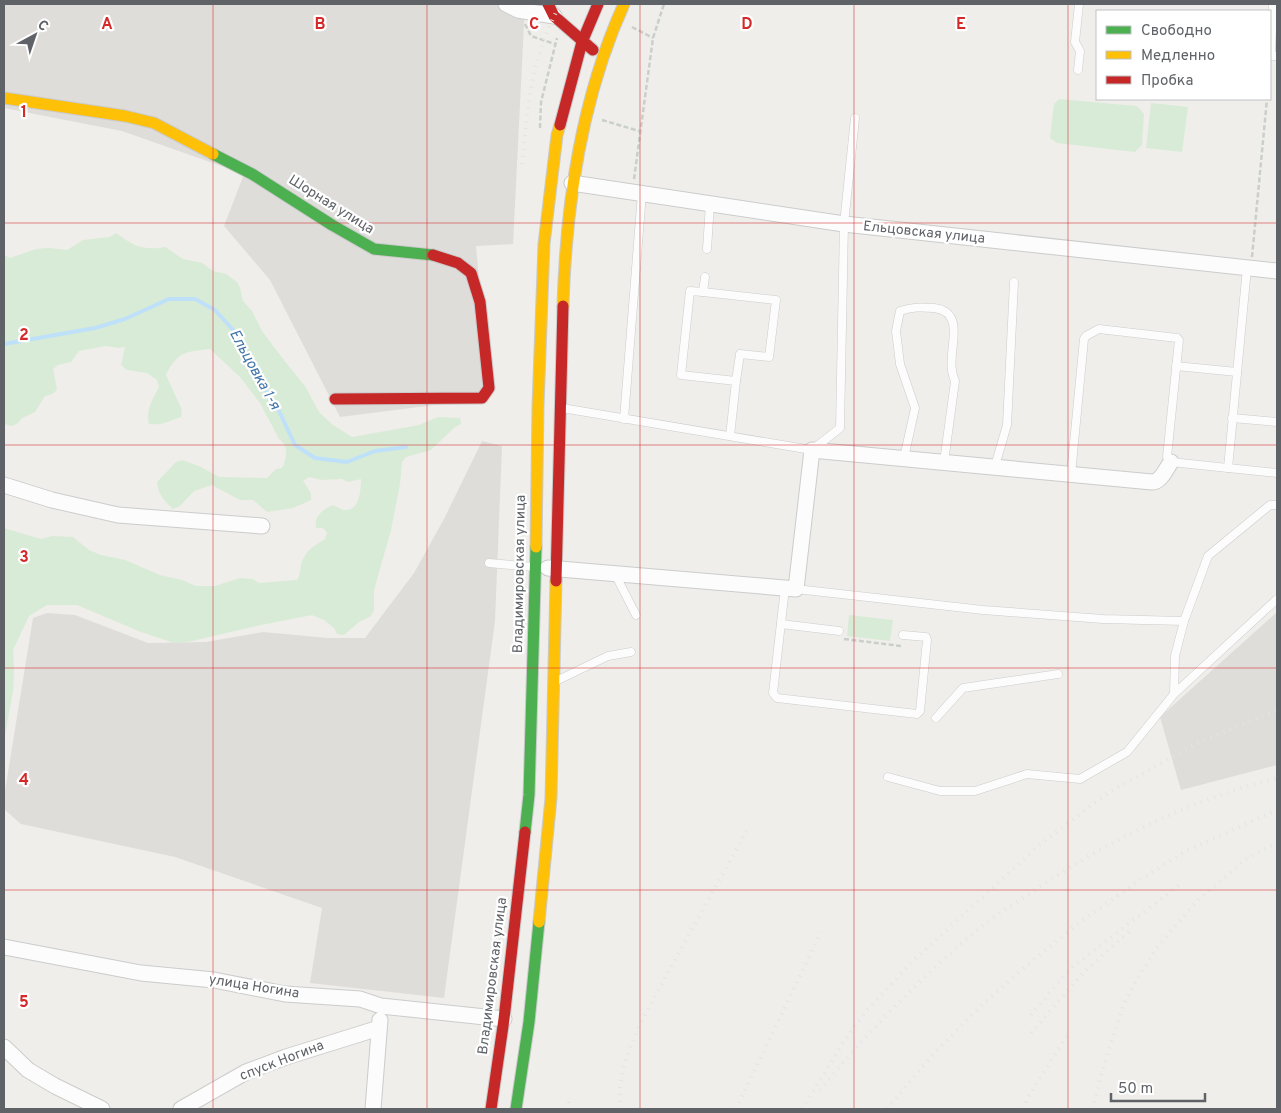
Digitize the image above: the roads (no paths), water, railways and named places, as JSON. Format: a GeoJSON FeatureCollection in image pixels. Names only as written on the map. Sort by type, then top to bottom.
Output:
{"type":"FeatureCollection","features":[{"type":"Feature","properties":{"kind":"main road","name":"Владимировская улица"},"geometry":{"type":"LineString","coordinates":[[491,1109],[504,1019],[529,795],[536,567],[538,406],[544,244],[557,135],[582,42],[598,4]]}},
{"type":"Feature","properties":{"kind":"main road"},"geometry":{"type":"LineString","coordinates":[[516,1109],[529,1022],[551,798],[564,265],[572,183],[584,115],[601,56],[624,4]]}},
{"type":"Feature","properties":{"kind":"main road"},"geometry":{"type":"LineString","coordinates":[[555,14],[582,42],[601,56]]}},
{"type":"Feature","properties":{"kind":"main road","name":"Шорная улица"},"geometry":{"type":"LineString","coordinates":[[4,98],[125,116],[154,123],[252,174],[332,225],[374,249],[430,254],[458,263],[471,273],[480,302],[488,374],[489,388],[482,398],[335,399]]}},
{"type":"Feature","properties":{"kind":"street"},"geometry":{"type":"LineString","coordinates":[[512,7],[555,14]]}},
{"type":"Feature","properties":{"kind":"street","name":"Ельцовская улица"},"geometry":{"type":"LineString","coordinates":[[572,183],[844,224],[1277,271]]}},
{"type":"Feature","properties":{"kind":"street"},"geometry":{"type":"LineString","coordinates":[[536,567],[790,589],[812,450],[1156,482],[1171,462]]}},
{"type":"Feature","properties":{"kind":"street"},"geometry":{"type":"LineString","coordinates":[[4,485],[52,500],[118,515],[262,526]]}},
{"type":"Feature","properties":{"kind":"street","name":"улица Ногина"},"geometry":{"type":"LineString","coordinates":[[4,947],[140,973],[214,980],[285,994],[360,999],[381,1006],[504,1019]]}},
{"type":"Feature","properties":{"kind":"street"},"geometry":{"type":"LineString","coordinates":[[373,1109],[381,1006]]}},
{"type":"Feature","properties":{"kind":"street","name":"спуск Ногина"},"geometry":{"type":"LineString","coordinates":[[188,1108],[246,1072],[286,1057],[379,1028]]}},
{"type":"Feature","properties":{"kind":"street"},"geometry":{"type":"LineString","coordinates":[[4,1047],[28,1070],[55,1086],[102,1109]]}},
{"type":"Feature","properties":{"kind":"lane"},"geometry":{"type":"LineString","coordinates":[[1078,70],[1080,51],[1074,42],[1079,4]]}},
{"type":"Feature","properties":{"kind":"lane"},"geometry":{"type":"LineString","coordinates":[[1274,4],[1271,56],[1277,56]]}},
{"type":"Feature","properties":{"kind":"lane"},"geometry":{"type":"LineString","coordinates":[[561,407],[812,450],[840,428],[844,224],[855,118]]}},
{"type":"Feature","properties":{"kind":"lane"},"geometry":{"type":"LineString","coordinates":[[624,419],[642,193]]}},
{"type":"Feature","properties":{"kind":"lane"},"geometry":{"type":"LineString","coordinates":[[707,249],[710,204]]}},
{"type":"Feature","properties":{"kind":"lane"},"geometry":{"type":"LineString","coordinates":[[1228,468],[1249,268]]}},
{"type":"Feature","properties":{"kind":"lane"},"geometry":{"type":"LineString","coordinates":[[703,292],[705,277]]}},
{"type":"Feature","properties":{"kind":"lane"},"geometry":{"type":"LineString","coordinates":[[995,466],[1007,425],[1014,282]]}},
{"type":"Feature","properties":{"kind":"lane"},"geometry":{"type":"LineString","coordinates":[[730,436],[740,354],[769,358],[776,300],[690,291],[681,375],[736,380]]}},
{"type":"Feature","properties":{"kind":"lane"},"geometry":{"type":"LineString","coordinates":[[904,458],[915,408],[900,364],[896,331],[900,311],[916,306],[943,309],[952,317],[952,370],[955,381],[944,462]]}},
{"type":"Feature","properties":{"kind":"lane"},"geometry":{"type":"LineString","coordinates":[[1070,474],[1084,339],[1099,329],[1174,336],[1179,340],[1167,458],[1171,462],[1277,473]]}},
{"type":"Feature","properties":{"kind":"lane"},"geometry":{"type":"LineString","coordinates":[[1176,366],[1237,372]]}},
{"type":"Feature","properties":{"kind":"lane"},"geometry":{"type":"LineString","coordinates":[[1232,418],[1277,422]]}},
{"type":"Feature","properties":{"kind":"lane"},"geometry":{"type":"LineString","coordinates":[[1174,694],[1175,656],[1184,621],[1208,556],[1270,505],[1277,505]]}},
{"type":"Feature","properties":{"kind":"lane"},"geometry":{"type":"LineString","coordinates":[[489,564],[536,567]]}},
{"type":"Feature","properties":{"kind":"lane"},"geometry":{"type":"LineString","coordinates":[[615,574],[636,615]]}},
{"type":"Feature","properties":{"kind":"lane"},"geometry":{"type":"LineString","coordinates":[[903,635],[926,637],[927,640],[920,711],[916,714],[777,698],[773,693],[781,624],[790,589],[983,610],[1103,619],[1184,621]]}},
{"type":"Feature","properties":{"kind":"lane"},"geometry":{"type":"LineString","coordinates":[[888,777],[940,791],[975,791],[1027,774],[1080,780],[1127,752],[1174,694],[1277,599]]}},
{"type":"Feature","properties":{"kind":"lane"},"geometry":{"type":"LineString","coordinates":[[781,624],[839,631]]}},
{"type":"Feature","properties":{"kind":"lane"},"geometry":{"type":"LineString","coordinates":[[554,682],[608,656],[630,652]]}},
{"type":"Feature","properties":{"kind":"lane"},"geometry":{"type":"LineString","coordinates":[[936,718],[963,688],[1058,674]]}},
{"type":"Feature","properties":{"kind":"waterway","name":"Ельцовка 1-я"},"geometry":{"type":"LineString","coordinates":[[4,344],[95,328],[125,319],[169,299],[195,299],[215,310],[234,331],[260,381],[279,411],[295,445],[315,458],[347,462],[375,451],[406,447]]}},
{"type":"Feature","properties":{"kind":"railway"},"geometry":{"type":"LineString","coordinates":[[522,164],[535,69],[546,35],[560,4]]}},
{"type":"Feature","properties":{"kind":"railway"},"geometry":{"type":"LineString","coordinates":[[802,1109],[843,1043],[866,1011],[914,960],[1037,847],[1109,792],[1198,743],[1277,710]]}},
{"type":"Feature","properties":{"kind":"railway"},"geometry":{"type":"LineString","coordinates":[[820,1090],[877,1025],[918,984],[960,945],[998,914],[1097,851],[1148,825],[1200,803],[1277,778]]}},
{"type":"Feature","properties":{"kind":"railway"},"geometry":{"type":"LineString","coordinates":[[887,1109],[934,1053],[978,1009],[1027,965],[1079,923],[1141,879],[1186,851],[1277,810]]}},
{"type":"Feature","properties":{"kind":"railway"},"geometry":{"type":"LineString","coordinates":[[620,1109],[622,1073],[643,1018],[748,828]]}},
{"type":"Feature","properties":{"kind":"railway"},"geometry":{"type":"LineString","coordinates":[[1093,1109],[1102,1071],[1123,1006],[1135,982],[1159,945],[1197,901],[1246,859],[1277,843]]}},
{"type":"Feature","properties":{"kind":"railway"},"geometry":{"type":"LineString","coordinates":[[1031,1015],[1070,969],[1183,882]]}},
{"type":"Feature","properties":{"kind":"railway"},"geometry":{"type":"LineString","coordinates":[[1031,1033],[1083,973],[1133,928]]}},
{"type":"Feature","properties":{"kind":"railway"},"geometry":{"type":"LineString","coordinates":[[736,1109],[821,932]]}},
{"type":"Feature","properties":{"kind":"railway"},"geometry":{"type":"LineString","coordinates":[[1023,1109],[1027,1099],[1068,1034]]}},
{"type":"Feature","properties":{"kind":"railway"},"geometry":{"type":"LineString","coordinates":[[569,1102],[571,1109]]}}]}
